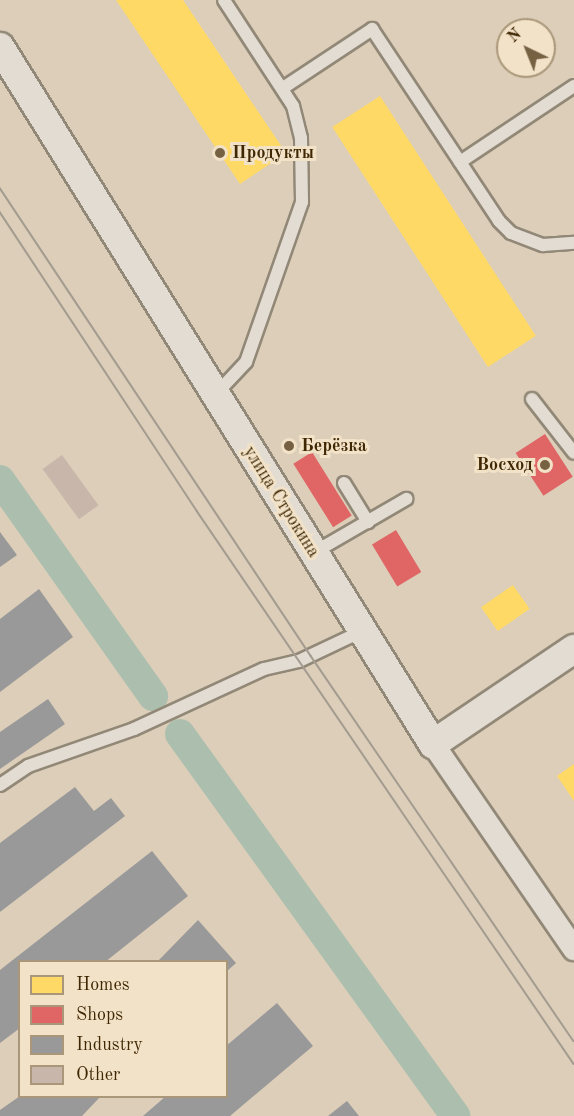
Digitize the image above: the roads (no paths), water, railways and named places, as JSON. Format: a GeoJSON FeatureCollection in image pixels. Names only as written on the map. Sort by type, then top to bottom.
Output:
{"type":"FeatureCollection","features":[{"type":"Feature","properties":{"kind":"street","name":"улица Строкина"},"geometry":{"type":"LineString","coordinates":[[0,47],[360,632],[433,744],[574,949]]}},
{"type":"Feature","properties":{"kind":"street"},"geometry":{"type":"LineString","coordinates":[[433,744],[574,649]]}},
{"type":"Feature","properties":{"kind":"lane"},"geometry":{"type":"LineString","coordinates":[[215,395],[246,362],[302,202],[301,138],[293,106],[224,0]]}},
{"type":"Feature","properties":{"kind":"lane"},"geometry":{"type":"LineString","coordinates":[[283,88],[372,28],[460,162],[511,233],[543,245],[574,243]]}},
{"type":"Feature","properties":{"kind":"lane"},"geometry":{"type":"LineString","coordinates":[[460,162],[574,86]]}},
{"type":"Feature","properties":{"kind":"lane"},"geometry":{"type":"LineString","coordinates":[[532,399],[574,453]]}},
{"type":"Feature","properties":{"kind":"lane"},"geometry":{"type":"LineString","coordinates":[[344,483],[368,522]]}},
{"type":"Feature","properties":{"kind":"lane"},"geometry":{"type":"LineString","coordinates":[[312,553],[406,499]]}},
{"type":"Feature","properties":{"kind":"lane"},"geometry":{"type":"LineString","coordinates":[[0,785],[28,766],[134,729],[264,669],[299,661],[360,632]]}},
{"type":"Feature","properties":{"kind":"waterway"},"geometry":{"type":"LineString","coordinates":[[0,480],[153,696]]}},
{"type":"Feature","properties":{"kind":"waterway"},"geometry":{"type":"LineString","coordinates":[[180,734],[456,1116]]}},
{"type":"Feature","properties":{"kind":"tram line"},"geometry":{"type":"LineString","coordinates":[[0,188],[311,656],[574,1041]]}},
{"type":"Feature","properties":{"kind":"tram line"},"geometry":{"type":"LineString","coordinates":[[0,212],[197,511],[574,1064]]}},
{"type":"Feature","properties":{"kind":"place","name":"Продукты"},"geometry":{"type":"Point","coordinates":[220,153]}},
{"type":"Feature","properties":{"kind":"place","name":"Берёзка"},"geometry":{"type":"Point","coordinates":[289,446]}},
{"type":"Feature","properties":{"kind":"place","name":"Восход"},"geometry":{"type":"Point","coordinates":[545,465]}}]}
